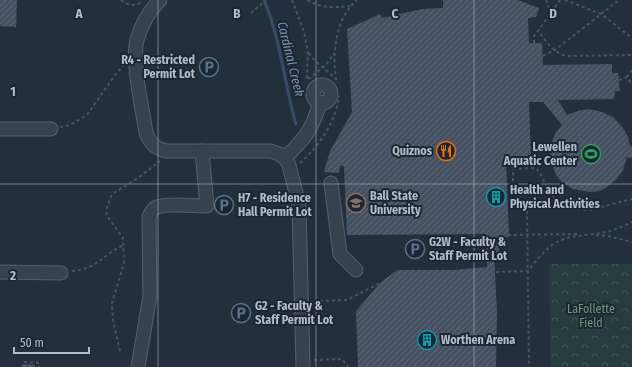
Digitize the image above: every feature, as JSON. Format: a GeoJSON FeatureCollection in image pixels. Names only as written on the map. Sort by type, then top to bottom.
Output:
{"type":"FeatureCollection","features":[{"type":"Feature","properties":{"kind":"street"},"geometry":{"type":"LineString","coordinates":[[160,0],[146,18],[137,38],[136,50],[138,80],[146,133],[152,144],[159,150],[174,152],[271,152],[279,154],[285,158],[289,165],[299,205],[303,367]]}},
{"type":"Feature","properties":{"kind":"street"},"geometry":{"type":"LineString","coordinates":[[285,158],[309,132],[320,102]]}},
{"type":"Feature","properties":{"kind":"street"},"geometry":{"type":"LineString","coordinates":[[0,129],[52,129]]}},
{"type":"Feature","properties":{"kind":"street"},"geometry":{"type":"LineString","coordinates":[[138,367],[150,296],[149,217],[151,212],[157,207],[207,206],[202,152]]}},
{"type":"Feature","properties":{"kind":"street"},"geometry":{"type":"LineString","coordinates":[[331,183],[340,254],[356,270]]}},
{"type":"Feature","properties":{"kind":"street"},"geometry":{"type":"LineString","coordinates":[[0,272],[61,272]]}},
{"type":"Feature","properties":{"kind":"path"},"geometry":{"type":"LineString","coordinates":[[120,0],[129,5],[135,5],[145,1]]}},
{"type":"Feature","properties":{"kind":"path"},"geometry":{"type":"LineString","coordinates":[[251,13],[266,0]]}},
{"type":"Feature","properties":{"kind":"path"},"geometry":{"type":"LineString","coordinates":[[292,0],[304,32],[308,52],[308,79],[330,59],[334,51],[340,24],[350,6],[357,0]]}},
{"type":"Feature","properties":{"kind":"path"},"geometry":{"type":"LineString","coordinates":[[307,0],[328,8],[350,6]]}},
{"type":"Feature","properties":{"kind":"path"},"geometry":{"type":"LineString","coordinates":[[546,0],[550,14]]}},
{"type":"Feature","properties":{"kind":"path"},"geometry":{"type":"LineString","coordinates":[[534,43],[534,36],[560,0]]}},
{"type":"Feature","properties":{"kind":"path"},"geometry":{"type":"LineString","coordinates":[[565,0],[601,14],[632,38]]}},
{"type":"Feature","properties":{"kind":"path"},"geometry":{"type":"LineString","coordinates":[[543,56],[555,50],[619,0]]}},
{"type":"Feature","properties":{"kind":"path"},"geometry":{"type":"LineString","coordinates":[[538,31],[555,50],[567,56],[632,55]]}},
{"type":"Feature","properties":{"kind":"path"},"geometry":{"type":"LineString","coordinates":[[308,52],[312,59],[336,80],[334,51]]}},
{"type":"Feature","properties":{"kind":"path"},"geometry":{"type":"LineString","coordinates":[[52,129],[70,125],[87,115],[127,61]]}},
{"type":"Feature","properties":{"kind":"path"},"geometry":{"type":"LineString","coordinates":[[619,80],[627,77],[632,70]]}},
{"type":"Feature","properties":{"kind":"path"},"geometry":{"type":"LineString","coordinates":[[627,77],[632,85]]}},
{"type":"Feature","properties":{"kind":"path"},"geometry":{"type":"LineString","coordinates":[[298,165],[311,154],[326,133],[338,105],[339,96]]}},
{"type":"Feature","properties":{"kind":"path"},"geometry":{"type":"LineString","coordinates":[[120,351],[113,320],[112,302],[124,263],[123,238],[107,216],[106,210],[112,194],[138,178],[163,159]]}},
{"type":"Feature","properties":{"kind":"path"},"geometry":{"type":"LineString","coordinates":[[513,160],[514,182],[527,211],[529,367]]}},
{"type":"Feature","properties":{"kind":"path"},"geometry":{"type":"LineString","coordinates":[[513,169],[535,168],[539,170],[549,192],[560,202],[581,210],[590,210],[632,199]]}},
{"type":"Feature","properties":{"kind":"path"},"geometry":{"type":"LineString","coordinates":[[496,272],[528,271],[545,251],[555,243],[575,236],[606,232],[621,228],[632,222]]}},
{"type":"Feature","properties":{"kind":"path"},"geometry":{"type":"LineString","coordinates":[[508,235],[590,234],[608,236],[632,242]]}},
{"type":"Feature","properties":{"kind":"path"},"geometry":{"type":"LineString","coordinates":[[61,272],[80,271],[97,264],[109,254],[123,246]]}},
{"type":"Feature","properties":{"kind":"path"},"geometry":{"type":"LineString","coordinates":[[314,300],[347,300],[380,284]]}},
{"type":"Feature","properties":{"kind":"path"},"geometry":{"type":"LineString","coordinates":[[314,360],[342,359],[348,367]]}},
{"type":"Feature","properties":{"kind":"path"},"geometry":{"type":"LineString","coordinates":[[24,362],[39,363],[39,367]]}},
{"type":"Feature","properties":{"kind":"green space","name":"LaFollette Field"},"geometry":{"type":"Polygon","coordinates":[[[549,264],[632,264],[632,367],[551,367],[549,264]]]}},
{"type":"Feature","properties":{"kind":"building"},"geometry":{"type":"Polygon","coordinates":[[[0,0],[17,0],[16,27],[0,26],[0,0]]]}},
{"type":"Feature","properties":{"kind":"building"},"geometry":{"type":"Polygon","coordinates":[[[443,0],[518,0],[539,8],[536,17],[528,18],[529,43],[542,43],[543,65],[612,64],[612,73],[618,73],[620,91],[615,91],[614,99],[558,100],[567,115],[589,109],[602,112],[614,118],[623,128],[628,137],[630,146],[632,146],[632,158],[627,157],[623,170],[616,180],[600,191],[591,192],[573,189],[562,182],[556,175],[550,159],[552,141],[556,132],[562,125],[543,102],[529,102],[531,160],[506,160],[509,237],[499,237],[499,252],[494,253],[497,312],[496,367],[358,367],[356,311],[380,283],[397,270],[454,270],[487,267],[486,234],[347,235],[344,166],[340,166],[339,173],[324,172],[330,151],[352,112],[347,29],[380,14],[382,18],[422,9],[443,8],[443,0]]]}},
{"type":"Feature","properties":{"kind":"building"},"geometry":{"type":"Polygon","coordinates":[[[22,364],[35,365],[35,367],[22,367],[22,364]]]}},
{"type":"Feature","properties":{"kind":"waterway","name":"Cardinal Creek"},"geometry":{"type":"LineString","coordinates":[[264,0],[274,30],[296,124]]}},
{"type":"Feature","properties":{"kind":"place","name":"R4 - Restricted Permit Lot"},"geometry":{"type":"Point","coordinates":[209,67]}},
{"type":"Feature","properties":{"kind":"place","name":"Quiznos"},"geometry":{"type":"Point","coordinates":[446,151]}},
{"type":"Feature","properties":{"kind":"place","name":"Lewellen Aquatic Center"},"geometry":{"type":"Point","coordinates":[591,154]}},
{"type":"Feature","properties":{"kind":"place","name":"Health and Physical Activities"},"geometry":{"type":"Point","coordinates":[496,197]}},
{"type":"Feature","properties":{"kind":"place","name":"Ball State University"},"geometry":{"type":"Point","coordinates":[356,203]}},
{"type":"Feature","properties":{"kind":"place","name":"H7 - Residence Hall Permit Lot"},"geometry":{"type":"Point","coordinates":[224,205]}},
{"type":"Feature","properties":{"kind":"place","name":"G2W - Faculty & Staff Permit Lot"},"geometry":{"type":"Point","coordinates":[415,249]}},
{"type":"Feature","properties":{"kind":"place","name":"G2 - Faculty & Staff Permit Lot"},"geometry":{"type":"Point","coordinates":[241,313]}},
{"type":"Feature","properties":{"kind":"place","name":"Worthen Arena"},"geometry":{"type":"Point","coordinates":[427,340]}}]}
